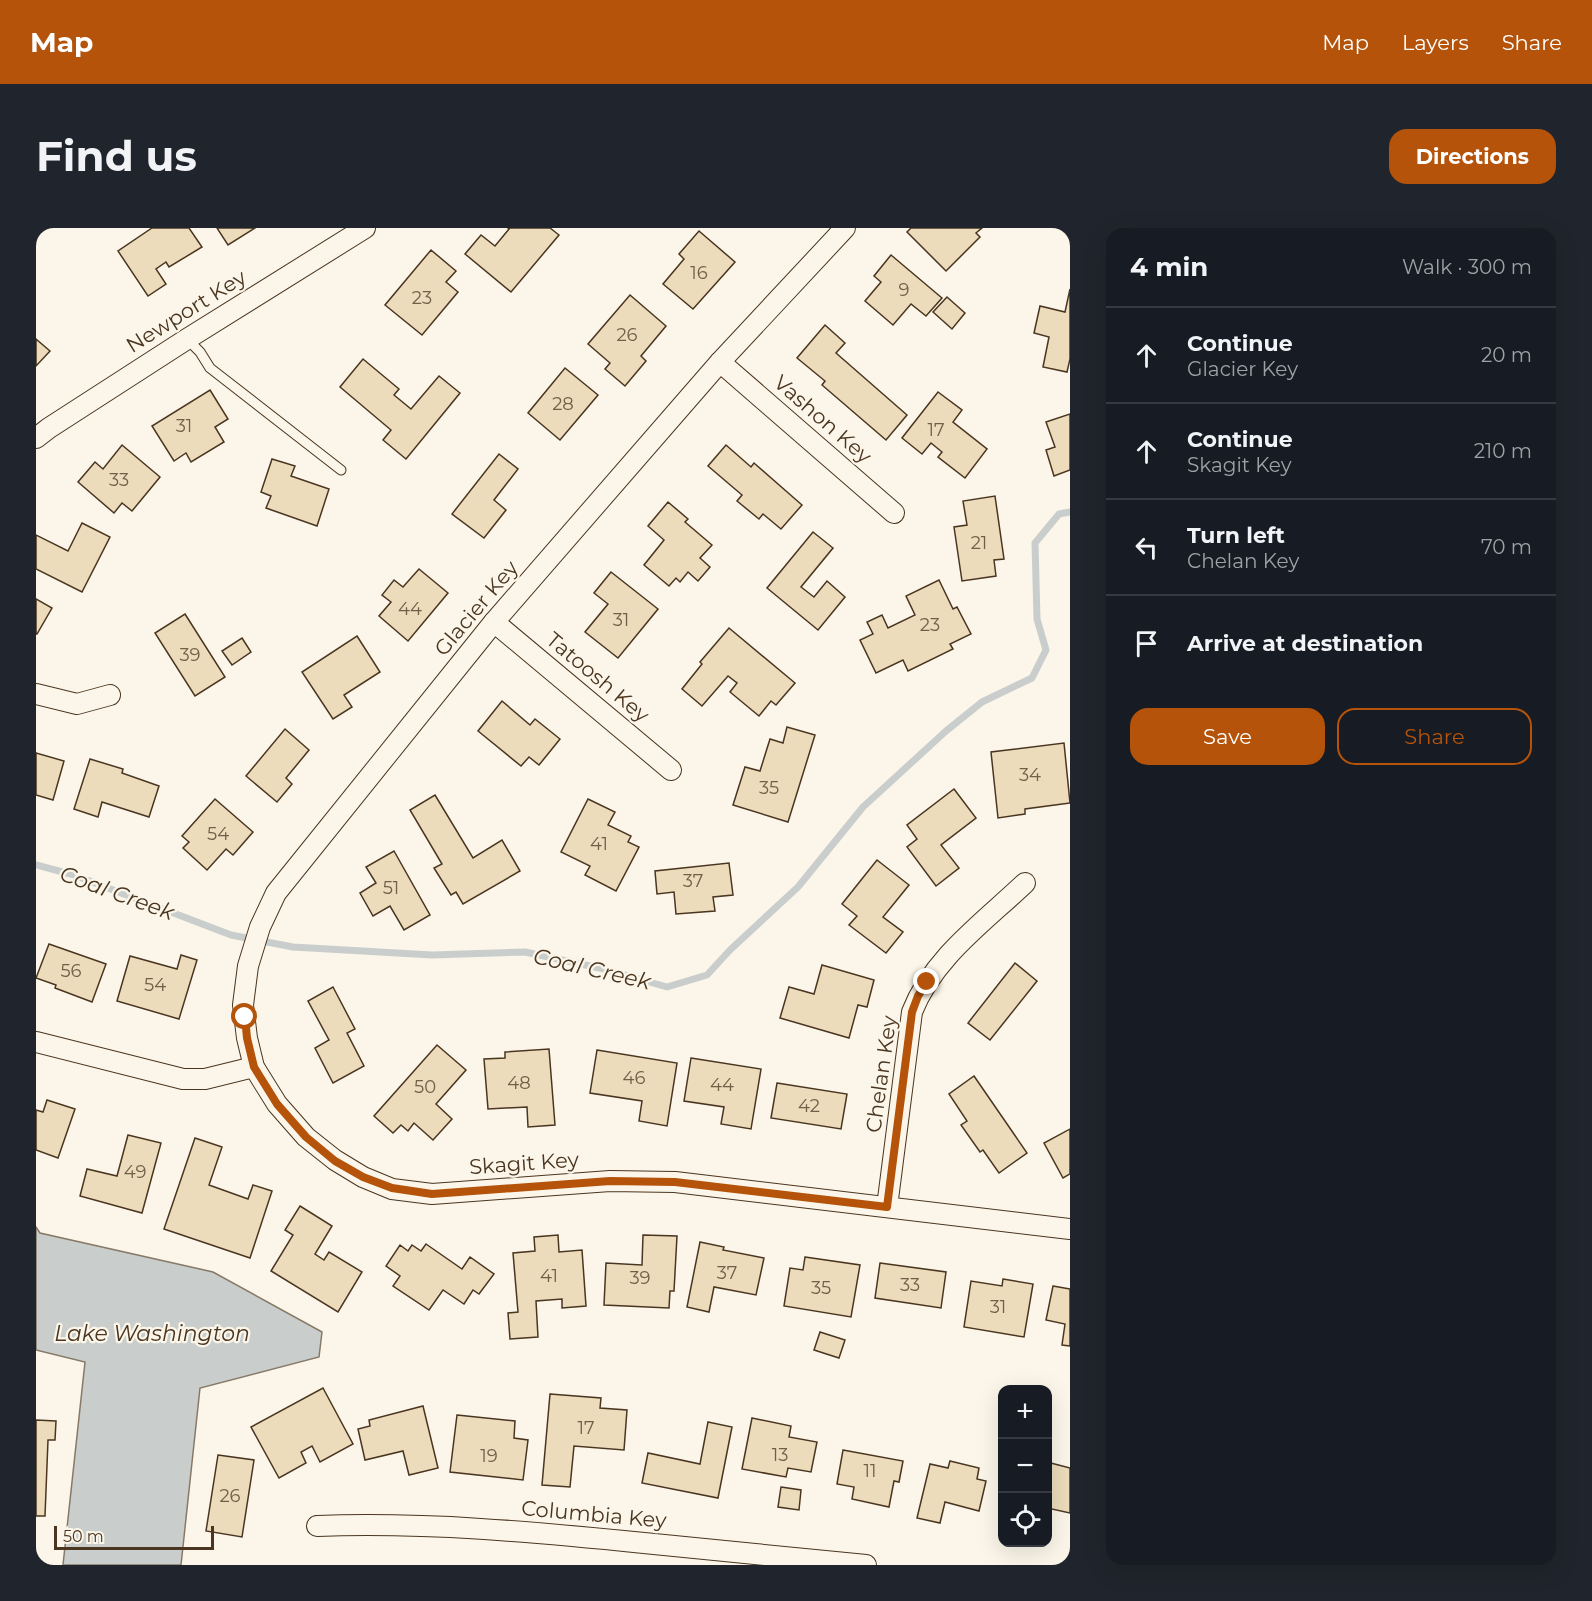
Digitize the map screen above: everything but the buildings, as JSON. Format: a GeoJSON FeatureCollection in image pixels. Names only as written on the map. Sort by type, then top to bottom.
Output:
{"type":"FeatureCollection","features":[{"type":"Feature","properties":{"kind":"street","name":"Newport Key"},"geometry":{"type":"LineString","coordinates":[[36,438],[187,339],[338,235],[365,228]]}},
{"type":"Feature","properties":{"kind":"street","name":"Glacier Key"},"geometry":{"type":"LineString","coordinates":[[254,1067],[247,1038],[243,1005],[250,957],[260,927],[276,893],[494,622],[720,362],[844,228]]}},
{"type":"Feature","properties":{"kind":"street","name":"Vashon Key"},"geometry":{"type":"LineString","coordinates":[[720,362],[894,513]]}},
{"type":"Feature","properties":{"kind":"street","name":"Tatoosh Key"},"geometry":{"type":"LineString","coordinates":[[494,622],[670,770]]}},
{"type":"Feature","properties":{"kind":"street"},"geometry":{"type":"LineString","coordinates":[[36,694],[77,704],[110,695]]}},
{"type":"Feature","properties":{"kind":"street","name":"Chelan Key"},"geometry":{"type":"LineString","coordinates":[[887,1207],[912,1012],[918,996],[939,965],[954,949],[1025,883]]}},
{"type":"Feature","properties":{"kind":"street"},"geometry":{"type":"LineString","coordinates":[[36,1042],[183,1079],[206,1079],[254,1067]]}},
{"type":"Feature","properties":{"kind":"street","name":"Skagit Key"},"geometry":{"type":"LineString","coordinates":[[254,1067],[277,1104],[306,1137],[335,1161],[363,1177],[392,1188],[432,1194],[610,1181],[675,1182],[1070,1229]]}},
{"type":"Feature","properties":{"kind":"street","name":"Columbia Key"},"geometry":{"type":"LineString","coordinates":[[317,1526],[419,1526],[547,1533],[866,1565]]}},
{"type":"Feature","properties":{"kind":"lane"},"geometry":{"type":"LineString","coordinates":[[187,339],[200,352],[210,368],[341,471]]}},
{"type":"Feature","properties":{"kind":"water","name":"Lake Washington"},"geometry":{"type":"Polygon","coordinates":[[[36,1227],[40,1233],[213,1272],[322,1332],[319,1357],[200,1388],[181,1565],[63,1565],[85,1362],[36,1350],[36,1227]]]}},
{"type":"Feature","properties":{"kind":"waterway","name":"Coal Creek"},"geometry":{"type":"LineString","coordinates":[[36,865],[74,875],[231,935],[293,947],[432,955],[525,952],[604,969],[667,987],[707,975],[730,950],[798,887],[863,807],[946,731],[982,702],[1032,678],[1046,650],[1037,619],[1035,543],[1059,514],[1070,512]]}},
{"type":"Feature","properties":{"kind":"route"},"geometry":{"type":"LineString","coordinates":[[245,1017],[254,1067],[277,1104],[306,1137],[335,1161],[363,1177],[392,1188],[432,1194],[610,1181],[675,1182],[887,1207],[912,1012],[927,982]]}}]}
